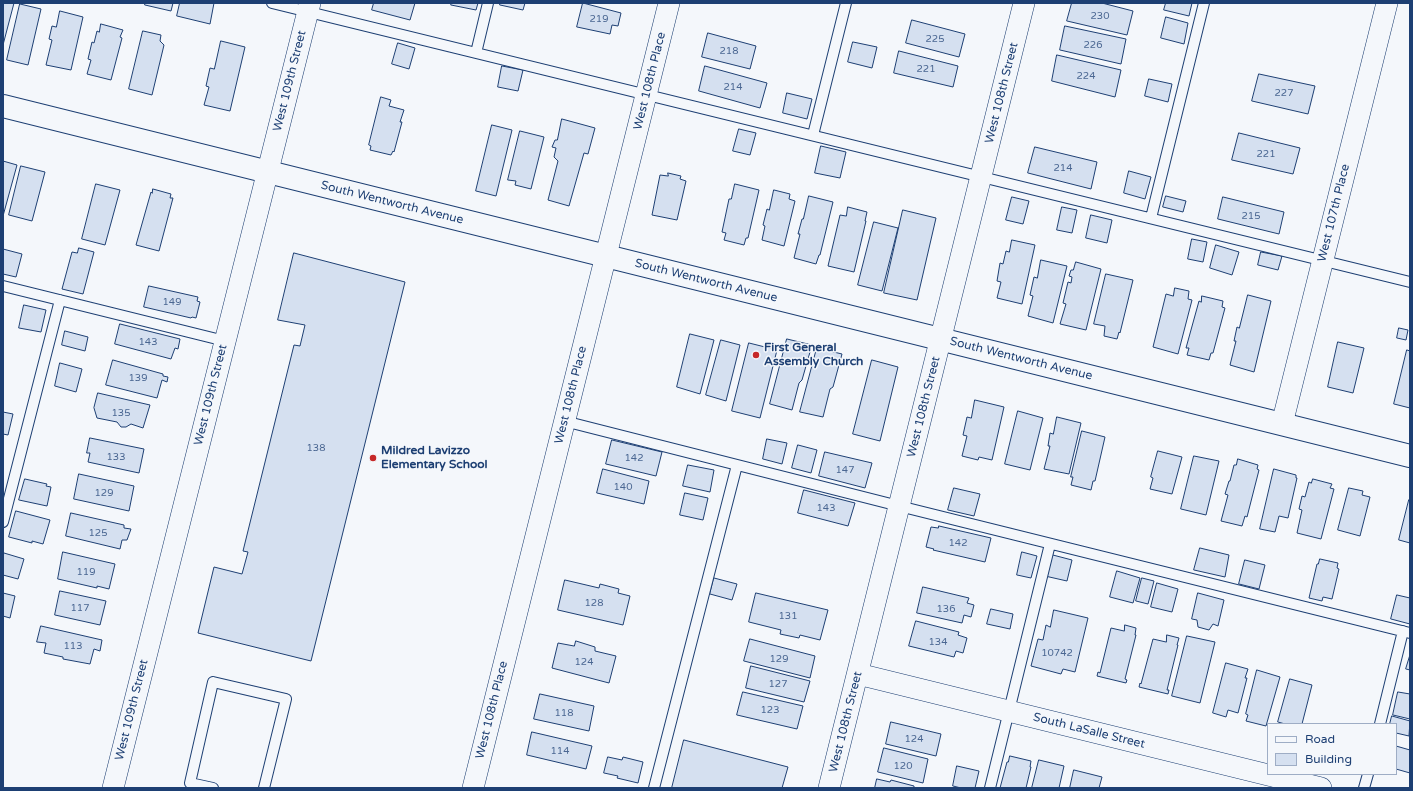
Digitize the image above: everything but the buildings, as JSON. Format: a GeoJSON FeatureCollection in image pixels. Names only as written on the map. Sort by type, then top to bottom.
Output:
{"type":"FeatureCollection","features":[{"type":"Feature","properties":{"kind":"street","name":"West 108th Place"},"geometry":{"type":"LineString","coordinates":[[473,788],[669,3]]}},
{"type":"Feature","properties":{"kind":"street","name":"West 108th Street"},"geometry":{"type":"LineString","coordinates":[[829,788],[1024,3]]}},
{"type":"Feature","properties":{"kind":"street","name":"West 107th Place"},"geometry":{"type":"LineString","coordinates":[[1282,424],[1387,3]]}},
{"type":"Feature","properties":{"kind":"street","name":"West 109th Street"},"geometry":{"type":"LineString","coordinates":[[113,788],[309,7]]}},
{"type":"Feature","properties":{"kind":"street","name":"South Wentworth Avenue"},"geometry":{"type":"LineString","coordinates":[[3,106],[1410,456]]}},
{"type":"Feature","properties":{"kind":"street","name":"South LaSalle Street"},"geometry":{"type":"LineString","coordinates":[[858,674],[1267,775]]}},
{"type":"Feature","properties":{"kind":"street","name":"South LaSalle Street"},"geometry":{"type":"LineString","coordinates":[[1268,775],[1321,788]]}},
{"type":"Feature","properties":{"kind":"lane"},"geometry":{"type":"LineString","coordinates":[[272,3],[309,7],[476,53],[1410,282]]}},
{"type":"Feature","properties":{"kind":"lane"},"geometry":{"type":"LineString","coordinates":[[476,53],[488,3]]}},
{"type":"Feature","properties":{"kind":"lane"},"geometry":{"type":"LineString","coordinates":[[813,135],[846,3]]}},
{"type":"Feature","properties":{"kind":"lane"},"geometry":{"type":"LineString","coordinates":[[1151,218],[1204,3]]}},
{"type":"Feature","properties":{"kind":"lane"},"geometry":{"type":"LineString","coordinates":[[3,286],[225,341]]}},
{"type":"Feature","properties":{"kind":"lane"},"geometry":{"type":"LineString","coordinates":[[3,522],[60,300]]}},
{"type":"Feature","properties":{"kind":"lane"},"geometry":{"type":"LineString","coordinates":[[564,421],[1050,544],[1407,632],[1380,723]]}},
{"type":"Feature","properties":{"kind":"lane"},"geometry":{"type":"LineString","coordinates":[[654,788],[737,465]]}},
{"type":"Feature","properties":{"kind":"lane"},"geometry":{"type":"LineString","coordinates":[[990,788],[1050,544]]}},
{"type":"Feature","properties":{"kind":"lane"},"geometry":{"type":"LineString","coordinates":[[213,788],[190,783],[212,682],[286,699],[264,788]]}},
{"type":"Feature","properties":{"kind":"lane"},"geometry":{"type":"LineString","coordinates":[[1364,788],[1368,775]]}},
{"type":"Feature","properties":{"kind":"place","name":"First General Assembly Church"},"geometry":{"type":"Point","coordinates":[756,355]}},
{"type":"Feature","properties":{"kind":"place","name":"Mildred Lavizzo Elementary School"},"geometry":{"type":"Point","coordinates":[373,458]}}]}
